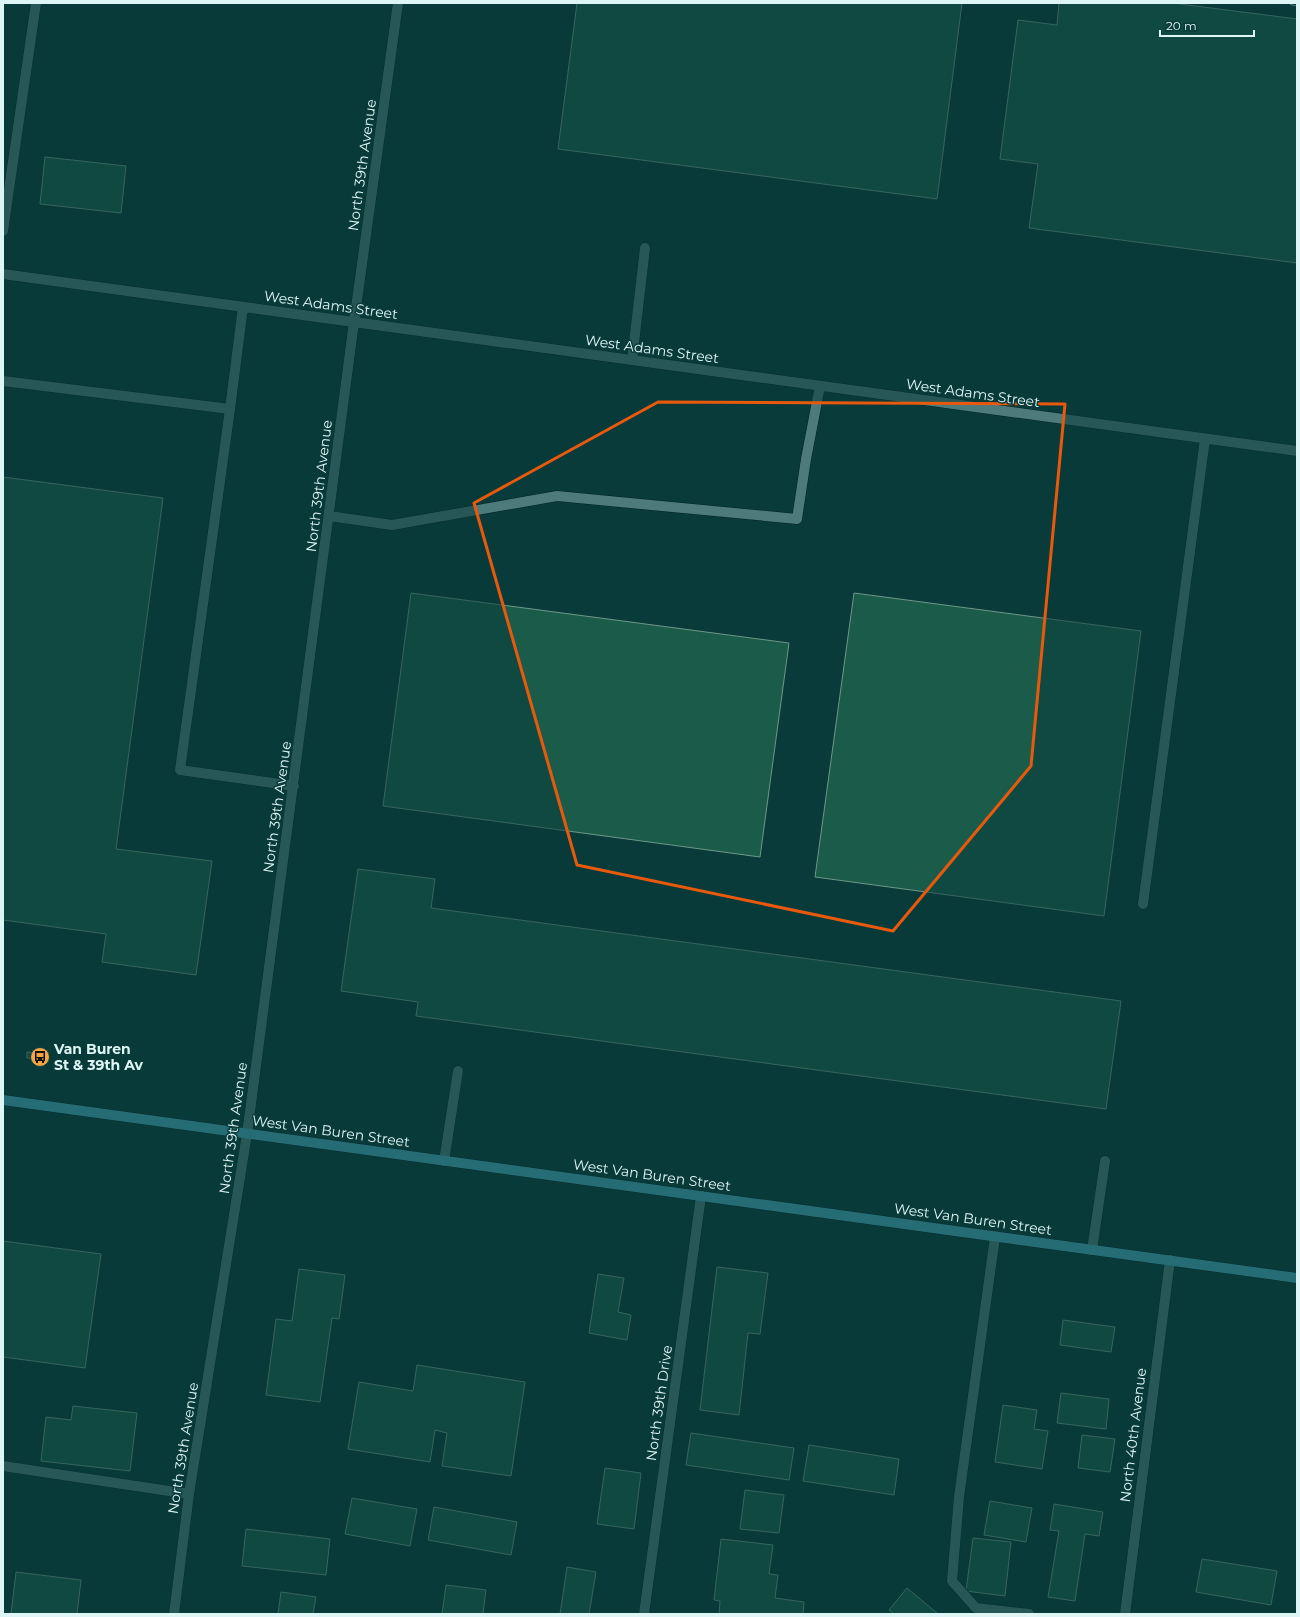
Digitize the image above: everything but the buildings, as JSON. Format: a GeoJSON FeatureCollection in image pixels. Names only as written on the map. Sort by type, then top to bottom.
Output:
{"type":"FeatureCollection","features":[{"type":"Feature","properties":{"kind":"main road","name":"West Van Buren Street"},"geometry":{"type":"LineString","coordinates":[[3,1100],[1297,1278]]}},
{"type":"Feature","properties":{"kind":"street"},"geometry":{"type":"LineString","coordinates":[[3,231],[36,3]]}},
{"type":"Feature","properties":{"kind":"street","name":"North 39th Avenue"},"geometry":{"type":"LineString","coordinates":[[174,1614],[189,1494],[248,1134],[354,322],[398,3]]}},
{"type":"Feature","properties":{"kind":"street"},"geometry":{"type":"LineString","coordinates":[[632,360],[645,248]]}},
{"type":"Feature","properties":{"kind":"street","name":"West Adams Street"},"geometry":{"type":"LineString","coordinates":[[3,274],[1297,451]]}},
{"type":"Feature","properties":{"kind":"street"},"geometry":{"type":"LineString","coordinates":[[243,307],[180,770],[294,786]]}},
{"type":"Feature","properties":{"kind":"street"},"geometry":{"type":"LineString","coordinates":[[3,380],[230,409]]}},
{"type":"Feature","properties":{"kind":"street"},"geometry":{"type":"LineString","coordinates":[[329,516],[392,525],[557,496],[797,519],[806,459],[820,386]]}},
{"type":"Feature","properties":{"kind":"street"},"geometry":{"type":"LineString","coordinates":[[1143,904],[1205,439]]}},
{"type":"Feature","properties":{"kind":"street"},"geometry":{"type":"LineString","coordinates":[[444,1161],[458,1071]]}},
{"type":"Feature","properties":{"kind":"street"},"geometry":{"type":"LineString","coordinates":[[1092,1250],[1105,1161]]}},
{"type":"Feature","properties":{"kind":"street","name":"North 39th Drive"},"geometry":{"type":"LineString","coordinates":[[644,1614],[700,1196]]}},
{"type":"Feature","properties":{"kind":"street"},"geometry":{"type":"LineString","coordinates":[[995,1236],[959,1497],[952,1581],[976,1608],[1029,1614]]}},
{"type":"Feature","properties":{"kind":"street","name":"North 40th Avenue"},"geometry":{"type":"LineString","coordinates":[[1124,1614],[1170,1260]]}},
{"type":"Feature","properties":{"kind":"street"},"geometry":{"type":"LineString","coordinates":[[3,1466],[189,1494]]}},
{"type":"Feature","properties":{"kind":"highlighted area"},"geometry":{"type":"Polygon","coordinates":[[[658,402],[1065,404],[1031,766],[893,931],[577,865],[474,503],[658,402]]]}},
{"type":"Feature","properties":{"kind":"railway"},"geometry":{"type":"LineString","coordinates":[[1292,3],[1297,4]]}},
{"type":"Feature","properties":{"kind":"place","name":"Van Buren St & 39th Av"},"geometry":{"type":"Point","coordinates":[40,1057]}}]}
